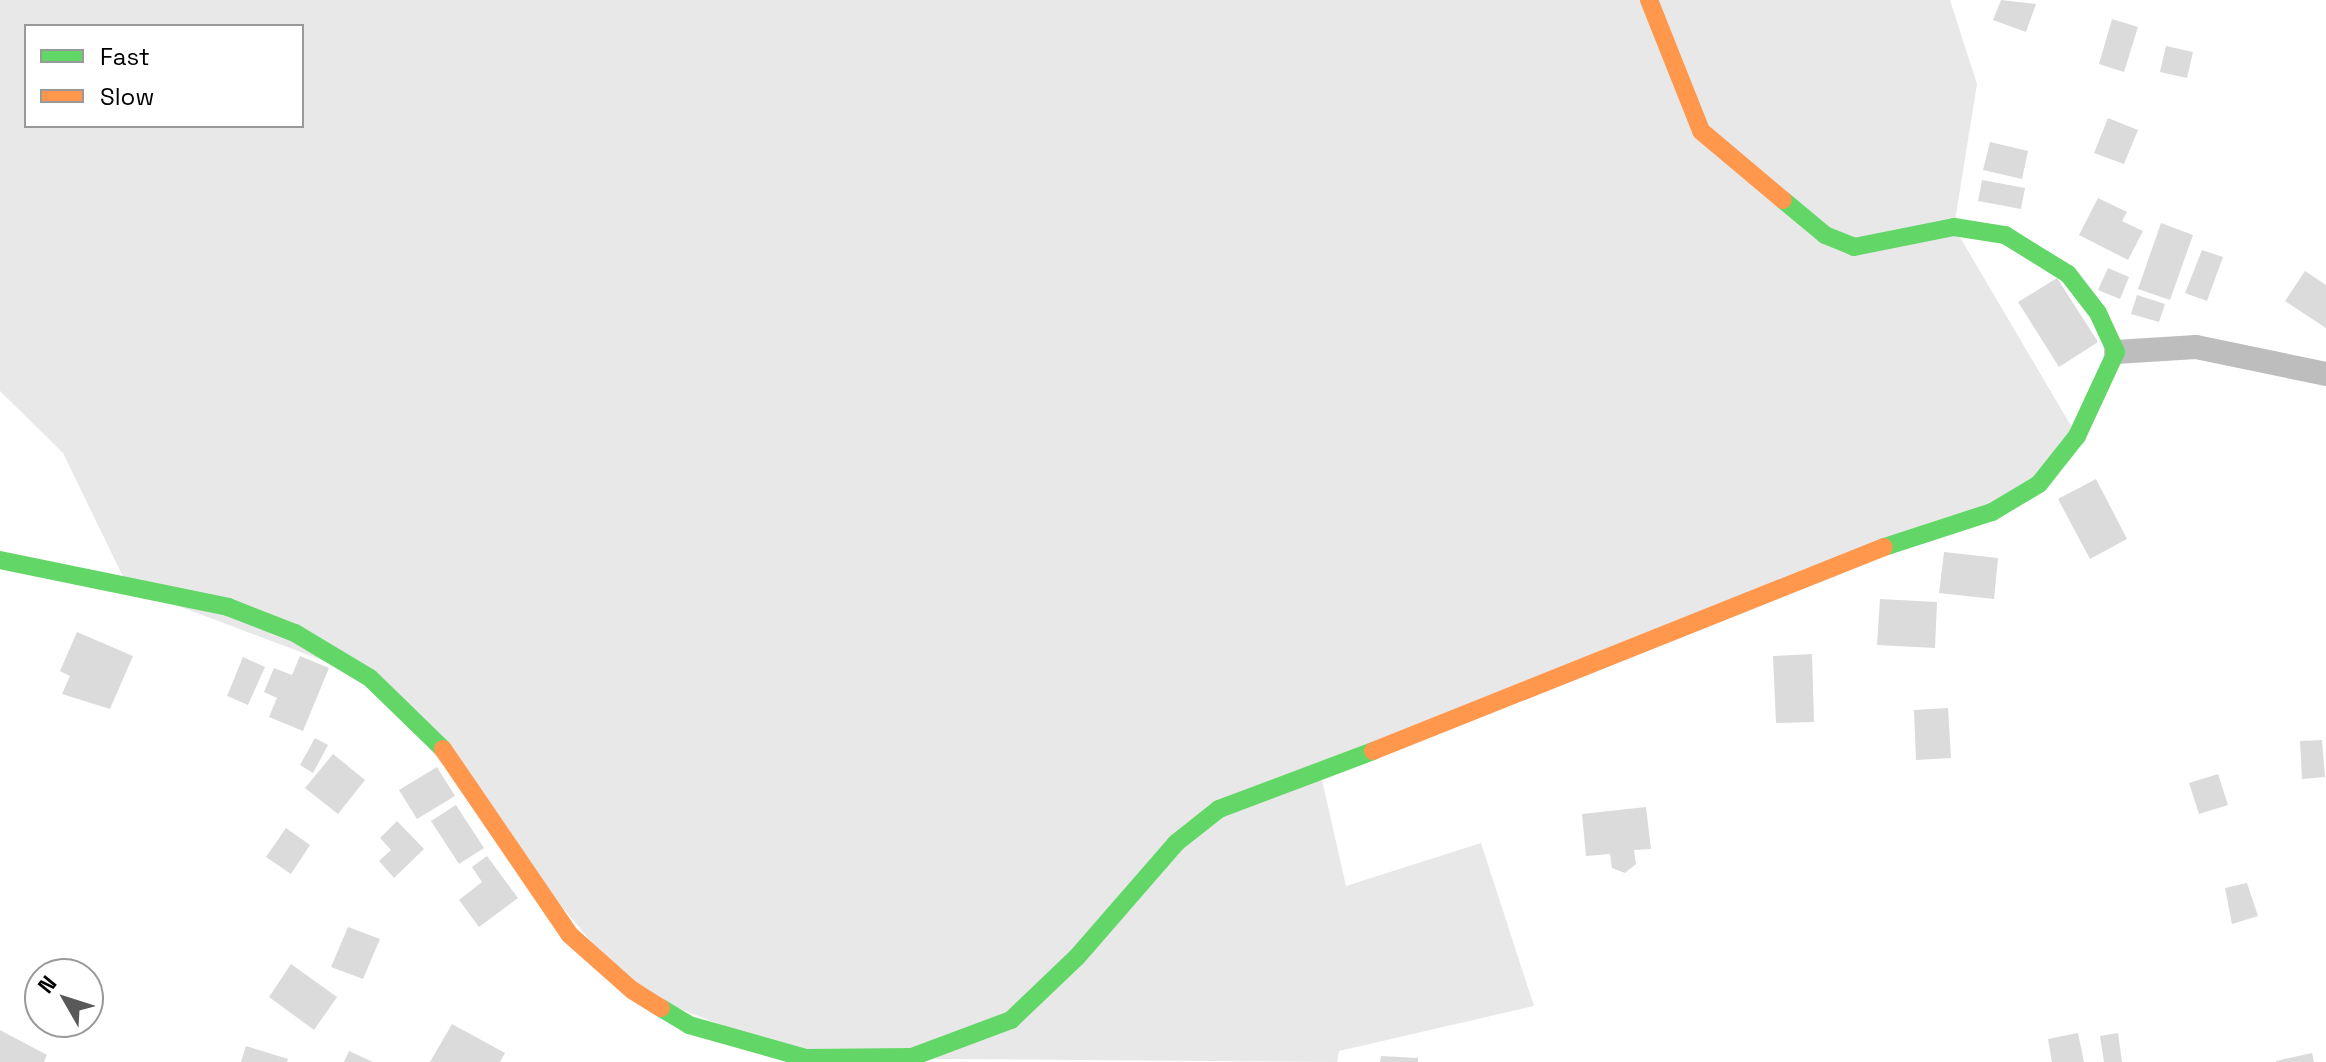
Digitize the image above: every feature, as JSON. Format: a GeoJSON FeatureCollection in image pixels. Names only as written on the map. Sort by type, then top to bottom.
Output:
{"type":"FeatureCollection","features":[{"type":"Feature","properties":{"kind":"street"},"geometry":{"type":"LineString","coordinates":[[0,560],[228,607],[295,633],[370,678],[433,734],[570,935],[632,990],[689,1025],[806,1058],[912,1057],[1011,1020],[1077,957],[1176,843],[1219,809],[1555,682],[1710,612],[1915,535],[1992,512],[2039,484],[2077,436],[2116,352],[2098,313],[2068,274],[2005,235],[1954,227],[1854,247],[1825,235],[1701,131],[1649,0]]}},
{"type":"Feature","properties":{"kind":"street"},"geometry":{"type":"LineString","coordinates":[[2116,352],[2196,347],[2326,374]]}},
{"type":"Feature","properties":{"kind":"shaded area"},"geometry":{"type":"Polygon","coordinates":[[[0,0],[1950,0],[1977,84],[1954,227],[2077,436],[2039,484],[1320,771],[1346,886],[1481,843],[1534,1006],[1339,1051],[1337,1062],[806,1058],[632,990],[370,678],[128,587],[63,453],[0,391],[0,0]]]}},
{"type":"Feature","properties":{"kind":"building"},"geometry":{"type":"Polygon","coordinates":[[[2001,0],[2036,4],[2026,32],[1993,20],[2001,0]]]}},
{"type":"Feature","properties":{"kind":"building"},"geometry":{"type":"Polygon","coordinates":[[[2112,19],[2138,27],[2124,72],[2099,64],[2112,19]]]}},
{"type":"Feature","properties":{"kind":"building"},"geometry":{"type":"Polygon","coordinates":[[[2166,46],[2193,52],[2187,78],[2160,72],[2166,46]]]}},
{"type":"Feature","properties":{"kind":"building"},"geometry":{"type":"Polygon","coordinates":[[[2108,118],[2138,130],[2124,164],[2094,153],[2108,118]]]}},
{"type":"Feature","properties":{"kind":"building"},"geometry":{"type":"Polygon","coordinates":[[[1990,142],[2028,151],[2022,179],[1983,170],[1990,142]]]}},
{"type":"Feature","properties":{"kind":"building"},"geometry":{"type":"Polygon","coordinates":[[[1982,180],[2025,188],[2021,209],[1978,201],[1982,180]]]}},
{"type":"Feature","properties":{"kind":"building"},"geometry":{"type":"Polygon","coordinates":[[[2098,198],[2127,212],[2122,221],[2143,231],[2128,260],[2079,235],[2098,198]]]}},
{"type":"Feature","properties":{"kind":"building"},"geometry":{"type":"Polygon","coordinates":[[[2161,223],[2193,235],[2170,300],[2138,289],[2161,223]]]}},
{"type":"Feature","properties":{"kind":"building"},"geometry":{"type":"Polygon","coordinates":[[[2202,250],[2223,257],[2207,301],[2185,293],[2202,250]]]}},
{"type":"Feature","properties":{"kind":"building"},"geometry":{"type":"Polygon","coordinates":[[[2108,268],[2129,277],[2120,299],[2098,290],[2108,268]]]}},
{"type":"Feature","properties":{"kind":"building"},"geometry":{"type":"Polygon","coordinates":[[[2305,271],[2326,285],[2326,328],[2285,301],[2305,271]]]}},
{"type":"Feature","properties":{"kind":"building"},"geometry":{"type":"Polygon","coordinates":[[[2057,278],[2098,342],[2059,367],[2018,302],[2057,278]]]}},
{"type":"Feature","properties":{"kind":"building"},"geometry":{"type":"Polygon","coordinates":[[[2137,295],[2165,304],[2159,322],[2131,314],[2137,295]]]}},
{"type":"Feature","properties":{"kind":"building"},"geometry":{"type":"Polygon","coordinates":[[[2096,479],[2127,539],[2090,559],[2058,499],[2096,479]]]}},
{"type":"Feature","properties":{"kind":"building"},"geometry":{"type":"Polygon","coordinates":[[[1944,552],[1998,558],[1994,599],[1939,593],[1944,552]]]}},
{"type":"Feature","properties":{"kind":"building"},"geometry":{"type":"Polygon","coordinates":[[[1880,599],[1937,602],[1935,648],[1877,645],[1880,599]]]}},
{"type":"Feature","properties":{"kind":"building"},"geometry":{"type":"Polygon","coordinates":[[[77,632],[133,656],[110,709],[62,694],[70,676],[60,671],[77,632]]]}},
{"type":"Feature","properties":{"kind":"building"},"geometry":{"type":"Polygon","coordinates":[[[1812,654],[1814,722],[1776,723],[1773,656],[1812,654]]]}},
{"type":"Feature","properties":{"kind":"building"},"geometry":{"type":"Polygon","coordinates":[[[300,656],[329,668],[303,731],[269,717],[277,698],[264,692],[274,668],[292,675],[300,656]]]}},
{"type":"Feature","properties":{"kind":"building"},"geometry":{"type":"Polygon","coordinates":[[[243,657],[265,667],[248,705],[227,696],[243,657]]]}},
{"type":"Feature","properties":{"kind":"building"},"geometry":{"type":"Polygon","coordinates":[[[1948,708],[1951,758],[1916,760],[1914,710],[1948,708]]]}},
{"type":"Feature","properties":{"kind":"building"},"geometry":{"type":"Polygon","coordinates":[[[315,738],[328,745],[313,773],[300,765],[315,738]]]}},
{"type":"Feature","properties":{"kind":"building"},"geometry":{"type":"Polygon","coordinates":[[[2322,740],[2325,777],[2302,779],[2300,741],[2322,740]]]}},
{"type":"Feature","properties":{"kind":"building"},"geometry":{"type":"Polygon","coordinates":[[[333,754],[365,780],[338,814],[305,788],[333,754]]]}},
{"type":"Feature","properties":{"kind":"building"},"geometry":{"type":"Polygon","coordinates":[[[437,767],[455,796],[417,819],[399,790],[437,767]]]}},
{"type":"Feature","properties":{"kind":"building"},"geometry":{"type":"Polygon","coordinates":[[[2218,774],[2228,805],[2199,814],[2189,783],[2218,774]]]}},
{"type":"Feature","properties":{"kind":"building"},"geometry":{"type":"Polygon","coordinates":[[[456,805],[484,848],[459,864],[431,821],[456,805]]]}},
{"type":"Feature","properties":{"kind":"building"},"geometry":{"type":"Polygon","coordinates":[[[1646,807],[1651,849],[1634,850],[1636,864],[1625,873],[1612,868],[1610,854],[1586,856],[1582,814],[1646,807]]]}},
{"type":"Feature","properties":{"kind":"building"},"geometry":{"type":"Polygon","coordinates":[[[397,821],[424,849],[394,878],[379,861],[391,850],[380,838],[397,821]]]}},
{"type":"Feature","properties":{"kind":"building"},"geometry":{"type":"Polygon","coordinates":[[[286,828],[310,845],[291,874],[266,857],[286,828]]]}},
{"type":"Feature","properties":{"kind":"building"},"geometry":{"type":"Polygon","coordinates":[[[487,856],[518,898],[479,927],[459,900],[482,882],[472,867],[487,856]]]}},
{"type":"Feature","properties":{"kind":"building"},"geometry":{"type":"Polygon","coordinates":[[[2247,883],[2258,916],[2232,924],[2225,888],[2247,883]]]}},
{"type":"Feature","properties":{"kind":"building"},"geometry":{"type":"Polygon","coordinates":[[[348,927],[380,939],[363,979],[331,967],[348,927]]]}},
{"type":"Feature","properties":{"kind":"building"},"geometry":{"type":"Polygon","coordinates":[[[291,964],[337,997],[314,1030],[269,997],[291,964]]]}},
{"type":"Feature","properties":{"kind":"building"},"geometry":{"type":"Polygon","coordinates":[[[452,1024],[505,1053],[500,1062],[430,1062],[452,1024]]]}},
{"type":"Feature","properties":{"kind":"building"},"geometry":{"type":"Polygon","coordinates":[[[0,1030],[47,1055],[44,1062],[0,1062],[0,1030]]]}},
{"type":"Feature","properties":{"kind":"building"},"geometry":{"type":"Polygon","coordinates":[[[2078,1033],[2084,1062],[2052,1062],[2048,1039],[2078,1033]]]}},
{"type":"Feature","properties":{"kind":"building"},"geometry":{"type":"Polygon","coordinates":[[[2118,1033],[2122,1062],[2104,1062],[2100,1036],[2118,1033]]]}},
{"type":"Feature","properties":{"kind":"building"},"geometry":{"type":"Polygon","coordinates":[[[246,1046],[288,1059],[287,1062],[241,1062],[246,1046]]]}},
{"type":"Feature","properties":{"kind":"building"},"geometry":{"type":"Polygon","coordinates":[[[349,1051],[373,1062],[344,1062],[349,1051]]]}},
{"type":"Feature","properties":{"kind":"building"},"geometry":{"type":"Polygon","coordinates":[[[2312,1053],[2314,1062],[2276,1062],[2276,1061],[2312,1053]]]}},
{"type":"Feature","properties":{"kind":"building"},"geometry":{"type":"Polygon","coordinates":[[[1381,1056],[1418,1058],[1418,1062],[1380,1062],[1381,1056]]]}},
{"type":"Feature","properties":{"kind":"traffic: fast"},"geometry":{"type":"LineString","coordinates":[[1783,200],[1825,235],[1854,247],[1954,227],[2005,235],[2068,274],[2098,313],[2116,352],[2077,436],[2039,484],[1992,512],[1884,547]]}},
{"type":"Feature","properties":{"kind":"traffic: fast"},"geometry":{"type":"LineString","coordinates":[[0,560],[228,607],[295,633],[370,678],[443,749]]}},
{"type":"Feature","properties":{"kind":"traffic: fast"},"geometry":{"type":"LineString","coordinates":[[661,1008],[689,1025],[806,1058],[912,1057],[1011,1020],[1077,957],[1176,843],[1219,809],[1373,751]]}},
{"type":"Feature","properties":{"kind":"traffic: slow"},"geometry":{"type":"LineString","coordinates":[[1649,0],[1701,131],[1783,200]]}},
{"type":"Feature","properties":{"kind":"traffic: slow"},"geometry":{"type":"LineString","coordinates":[[1373,751],[1884,547]]}},
{"type":"Feature","properties":{"kind":"traffic: slow"},"geometry":{"type":"LineString","coordinates":[[443,749],[570,935],[632,990],[661,1008]]}}]}
